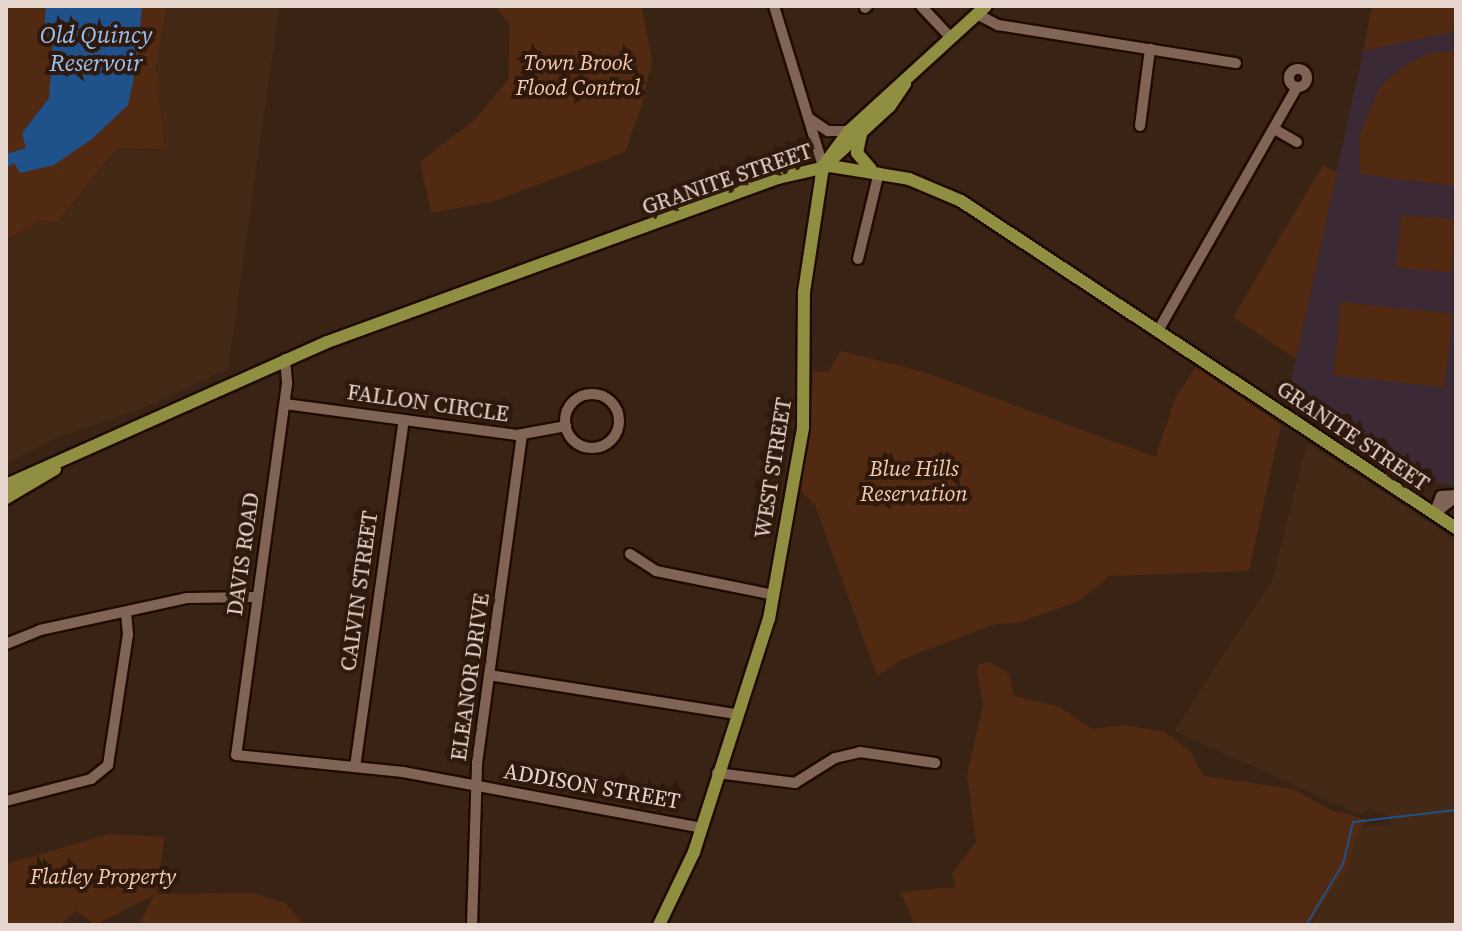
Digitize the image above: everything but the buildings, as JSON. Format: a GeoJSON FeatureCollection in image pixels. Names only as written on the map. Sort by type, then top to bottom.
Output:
{"type":"FeatureCollection","features":[{"type":"Feature","properties":{"kind":"main road"},"geometry":{"type":"LineString","coordinates":[[823,166],[855,132],[895,100],[906,82],[982,10]]}},
{"type":"Feature","properties":{"kind":"main road"},"geometry":{"type":"LineString","coordinates":[[855,132],[858,156],[876,172]]}},
{"type":"Feature","properties":{"kind":"main road","name":"GRANITE STREET"},"geometry":{"type":"LineString","coordinates":[[6,485],[285,359],[823,166],[876,172],[915,181],[961,201],[1456,528]]}},
{"type":"Feature","properties":{"kind":"main road","name":"WEST STREET"},"geometry":{"type":"LineString","coordinates":[[659,925],[702,828],[736,714],[762,645],[774,595],[784,514],[803,428],[804,292],[823,166]]}},
{"type":"Feature","properties":{"kind":"main road","name":"GRANITE STREET"},"geometry":{"type":"LineString","coordinates":[[6,498],[92,447]]}},
{"type":"Feature","properties":{"kind":"street","name":"WEST STREET"},"geometry":{"type":"LineString","coordinates":[[774,6],[823,166]]}},
{"type":"Feature","properties":{"kind":"street"},"geometry":{"type":"LineString","coordinates":[[921,6],[951,38]]}},
{"type":"Feature","properties":{"kind":"street"},"geometry":{"type":"LineString","coordinates":[[982,10],[998,25],[1236,63]]}},
{"type":"Feature","properties":{"kind":"street"},"geometry":{"type":"LineString","coordinates":[[1140,126],[1150,49]]}},
{"type":"Feature","properties":{"kind":"street"},"geometry":{"type":"LineString","coordinates":[[1159,329],[1276,130],[1296,89]]}},
{"type":"Feature","properties":{"kind":"street"},"geometry":{"type":"LineString","coordinates":[[809,117],[828,131],[855,132]]}},
{"type":"Feature","properties":{"kind":"street"},"geometry":{"type":"LineString","coordinates":[[1276,130],[1297,142]]}},
{"type":"Feature","properties":{"kind":"street"},"geometry":{"type":"LineString","coordinates":[[858,259],[876,172]]}},
{"type":"Feature","properties":{"kind":"street","name":"DAVIS ROAD"},"geometry":{"type":"LineString","coordinates":[[236,755],[285,404],[285,359]]}},
{"type":"Feature","properties":{"kind":"street"},"geometry":{"type":"LineString","coordinates":[[586,395],[604,397],[618,414],[616,433],[600,447],[578,444],[566,426],[571,404],[586,395]]}},
{"type":"Feature","properties":{"kind":"street","name":"FALLON CIRCLE"},"geometry":{"type":"LineString","coordinates":[[285,404],[522,435],[566,426]]}},
{"type":"Feature","properties":{"kind":"street","name":"CALVIN STREET"},"geometry":{"type":"LineString","coordinates":[[355,767],[404,420]]}},
{"type":"Feature","properties":{"kind":"street","name":"ELEANOR DRIVE"},"geometry":{"type":"LineString","coordinates":[[472,925],[476,786],[522,435]]}},
{"type":"Feature","properties":{"kind":"street"},"geometry":{"type":"LineString","coordinates":[[1434,514],[1441,496],[1456,496]]}},
{"type":"Feature","properties":{"kind":"street"},"geometry":{"type":"LineString","coordinates":[[630,554],[660,572],[774,595]]}},
{"type":"Feature","properties":{"kind":"street"},"geometry":{"type":"LineString","coordinates":[[6,644],[40,630],[193,597],[257,597]]}},
{"type":"Feature","properties":{"kind":"street"},"geometry":{"type":"LineString","coordinates":[[6,801],[91,779],[108,765],[128,635],[126,612]]}},
{"type":"Feature","properties":{"kind":"street"},"geometry":{"type":"LineString","coordinates":[[489,675],[736,714]]}},
{"type":"Feature","properties":{"kind":"street"},"geometry":{"type":"LineString","coordinates":[[717,773],[795,783],[838,757],[860,752],[935,763]]}},
{"type":"Feature","properties":{"kind":"street","name":"ADDISON STREET"},"geometry":{"type":"LineString","coordinates":[[236,755],[355,767],[702,828]]}},
{"type":"Feature","properties":{"kind":"shaded area"},"geometry":{"type":"Polygon","coordinates":[[[168,6],[279,6],[228,369],[143,408],[52,440],[6,464],[6,241],[41,221],[57,224],[117,149],[165,151],[156,69],[168,6]]]}},
{"type":"Feature","properties":{"kind":"shaded area"},"geometry":{"type":"Polygon","coordinates":[[[1456,31],[1456,487],[1381,467],[1286,404],[1363,51],[1456,31]]]}},
{"type":"Feature","properties":{"kind":"shaded area"},"geometry":{"type":"Polygon","coordinates":[[[1307,443],[1456,540],[1456,925],[1311,925],[1344,870],[1358,827],[1391,824],[1390,816],[1369,808],[1361,815],[1174,731],[1272,581],[1307,443]]]}},
{"type":"Feature","properties":{"kind":"green space"},"geometry":{"type":"Polygon","coordinates":[[[6,6],[167,6],[156,67],[165,150],[117,148],[57,223],[41,221],[6,240],[6,6]]]}},
{"type":"Feature","properties":{"kind":"green space","name":"Town Brook Flood Control"},"geometry":{"type":"Polygon","coordinates":[[[495,6],[642,6],[652,61],[641,108],[625,152],[491,202],[431,213],[420,162],[474,120],[508,80],[510,24],[495,6]]]}},
{"type":"Feature","properties":{"kind":"green space"},"geometry":{"type":"Polygon","coordinates":[[[1372,6],[1456,6],[1456,31],[1363,51],[1372,6]]]}},
{"type":"Feature","properties":{"kind":"green space"},"geometry":{"type":"Polygon","coordinates":[[[1456,51],[1456,186],[1359,174],[1360,135],[1380,86],[1409,63],[1430,53],[1456,51]]]}},
{"type":"Feature","properties":{"kind":"green space"},"geometry":{"type":"Polygon","coordinates":[[[1323,165],[1337,173],[1296,359],[1233,317],[1323,165]]]}},
{"type":"Feature","properties":{"kind":"green space"},"geometry":{"type":"Polygon","coordinates":[[[1401,215],[1456,220],[1451,273],[1396,268],[1401,215]]]}},
{"type":"Feature","properties":{"kind":"green space"},"geometry":{"type":"Polygon","coordinates":[[[1341,302],[1452,314],[1445,387],[1333,376],[1341,302]]]}},
{"type":"Feature","properties":{"kind":"green space","name":"Blue Hills Reservation"},"geometry":{"type":"Polygon","coordinates":[[[841,351],[924,372],[1156,457],[1175,398],[1196,367],[1281,425],[1249,571],[1110,576],[1079,601],[1018,623],[995,624],[903,659],[877,676],[815,505],[797,487],[810,429],[813,371],[828,372],[841,351]]]}},
{"type":"Feature","properties":{"kind":"green space"},"geometry":{"type":"Polygon","coordinates":[[[989,662],[1009,674],[1014,696],[1060,707],[1092,729],[1126,725],[1165,732],[1189,750],[1204,776],[1293,789],[1331,810],[1368,820],[1356,835],[1349,864],[1309,925],[915,925],[900,892],[956,887],[952,874],[976,842],[967,774],[983,705],[978,665],[989,662]]]}},
{"type":"Feature","properties":{"kind":"green space","name":"Flatley Property"},"geometry":{"type":"Polygon","coordinates":[[[109,834],[165,837],[156,894],[253,893],[285,903],[305,925],[139,925],[154,895],[95,925],[76,911],[60,925],[6,925],[6,864],[109,834]]]}},
{"type":"Feature","properties":{"kind":"water","name":"Old Quincy Reservoir"},"geometry":{"type":"Polygon","coordinates":[[[46,6],[142,6],[137,63],[128,105],[92,139],[54,165],[20,173],[14,163],[6,168],[6,154],[26,148],[22,133],[49,98],[53,40],[44,31],[46,6]]]}},
{"type":"Feature","properties":{"kind":"waterway"},"geometry":{"type":"LineString","coordinates":[[1306,925],[1343,864],[1353,822],[1456,810]]}}]}
